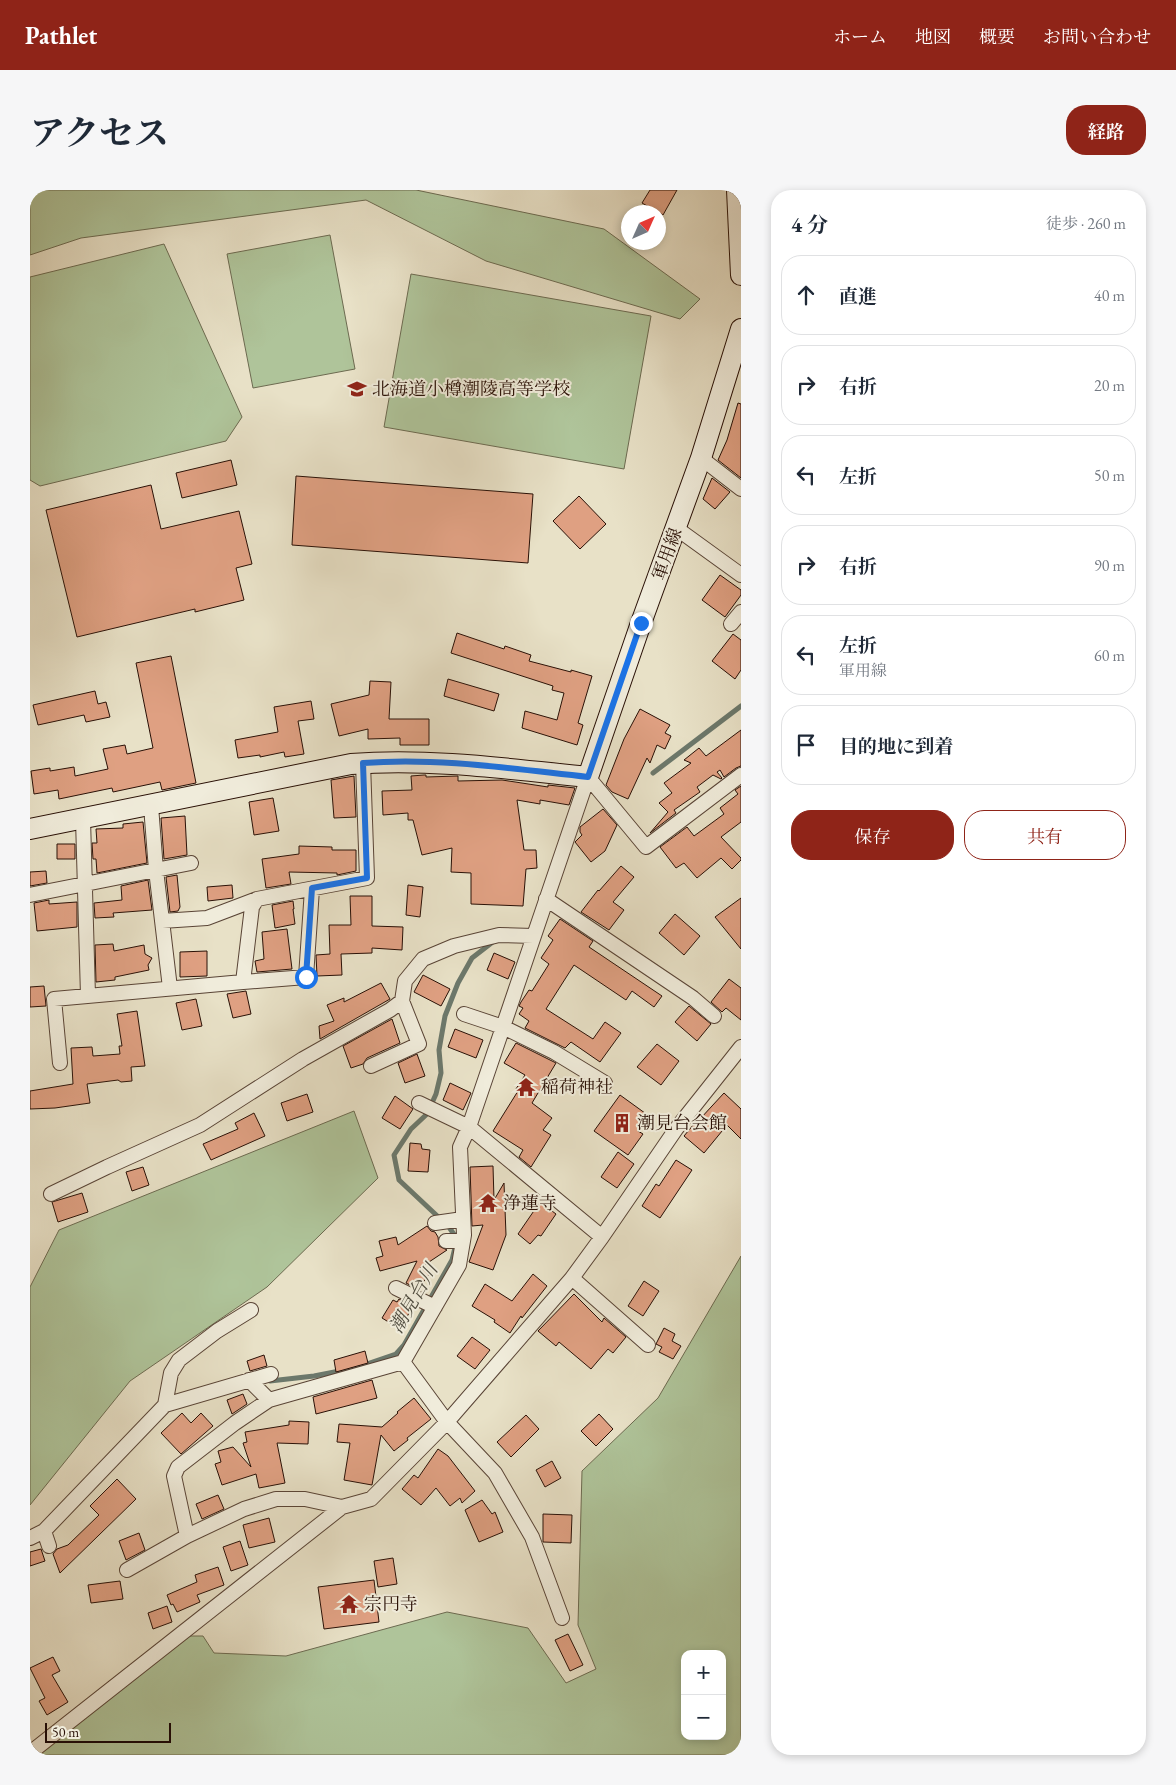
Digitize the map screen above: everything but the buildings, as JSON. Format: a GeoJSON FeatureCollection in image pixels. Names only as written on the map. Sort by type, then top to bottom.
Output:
{"type":"FeatureCollection","features":[{"type":"Feature","properties":{"kind":"street"},"geometry":{"type":"LineString","coordinates":[[737,190],[741,275]]}},
{"type":"Feature","properties":{"kind":"street","name":"軍用線"},"geometry":{"type":"LineString","coordinates":[[588,777],[702,458],[741,329]]}},
{"type":"Feature","properties":{"kind":"street"},"geometry":{"type":"LineString","coordinates":[[702,458],[741,489]]}},
{"type":"Feature","properties":{"kind":"street"},"geometry":{"type":"LineString","coordinates":[[676,528],[741,575]]}},
{"type":"Feature","properties":{"kind":"street"},"geometry":{"type":"LineString","coordinates":[[731,624],[741,612]]}},
{"type":"Feature","properties":{"kind":"street"},"geometry":{"type":"LineString","coordinates":[[30,829],[351,764],[386,761],[444,763],[588,777],[646,847],[741,775]]}},
{"type":"Feature","properties":{"kind":"street"},"geometry":{"type":"LineString","coordinates":[[162,921],[207,918],[256,899],[367,878],[363,763]]}},
{"type":"Feature","properties":{"kind":"street"},"geometry":{"type":"LineString","coordinates":[[187,1536],[174,1476],[178,1467],[235,1423],[269,1400],[403,1362],[430,1305],[459,1265],[456,1241],[463,1219],[460,1147],[469,1127],[588,777]]}},
{"type":"Feature","properties":{"kind":"street"},"geometry":{"type":"LineString","coordinates":[[151,806],[156,870],[170,988]]}},
{"type":"Feature","properties":{"kind":"street"},"geometry":{"type":"LineString","coordinates":[[83,819],[88,996]]}},
{"type":"Feature","properties":{"kind":"street"},"geometry":{"type":"LineString","coordinates":[[30,894],[191,863]]}},
{"type":"Feature","properties":{"kind":"street"},"geometry":{"type":"LineString","coordinates":[[60,1063],[54,999],[306,977],[312,888]]}},
{"type":"Feature","properties":{"kind":"street"},"geometry":{"type":"LineString","coordinates":[[243,982],[252,907],[256,899]]}},
{"type":"Feature","properties":{"kind":"street"},"geometry":{"type":"LineString","coordinates":[[546,899],[694,998],[714,1016]]}},
{"type":"Feature","properties":{"kind":"street"},"geometry":{"type":"LineString","coordinates":[[371,1066],[420,1044],[402,1001],[405,981],[423,959],[454,946],[498,935],[533,936]]}},
{"type":"Feature","properties":{"kind":"street"},"geometry":{"type":"LineString","coordinates":[[51,1194],[106,1167],[200,1126],[303,1059],[390,1010],[402,1001]]}},
{"type":"Feature","properties":{"kind":"street"},"geometry":{"type":"LineString","coordinates":[[464,1014],[503,1027],[554,1052],[605,1082]]}},
{"type":"Feature","properties":{"kind":"street"},"geometry":{"type":"LineString","coordinates":[[30,1753],[342,1507],[371,1499],[447,1422],[572,1278],[676,1129],[741,1048]]}},
{"type":"Feature","properties":{"kind":"street"},"geometry":{"type":"LineString","coordinates":[[426,1106],[469,1127],[602,1237]]}},
{"type":"Feature","properties":{"kind":"street"},"geometry":{"type":"LineString","coordinates":[[441,1222],[463,1219]]}},
{"type":"Feature","properties":{"kind":"street"},"geometry":{"type":"LineString","coordinates":[[572,1278],[648,1344]]}},
{"type":"Feature","properties":{"kind":"street"},"geometry":{"type":"LineString","coordinates":[[396,1288],[430,1305]]}},
{"type":"Feature","properties":{"kind":"street"},"geometry":{"type":"LineString","coordinates":[[170,1409],[171,1373],[179,1360],[217,1331],[251,1310]]}},
{"type":"Feature","properties":{"kind":"street"},"geometry":{"type":"LineString","coordinates":[[403,1362],[447,1422],[495,1473],[532,1537],[562,1618]]}},
{"type":"Feature","properties":{"kind":"street"},"geometry":{"type":"LineString","coordinates":[[30,1545],[46,1537],[170,1409],[252,1384],[271,1374]]}},
{"type":"Feature","properties":{"kind":"street"},"geometry":{"type":"LineString","coordinates":[[252,1384],[269,1400]]}},
{"type":"Feature","properties":{"kind":"street"},"geometry":{"type":"LineString","coordinates":[[127,1570],[187,1536],[244,1509],[276,1499],[305,1499],[342,1507]]}},
{"type":"Feature","properties":{"kind":"green space"},"geometry":{"type":"Polygon","coordinates":[[[30,190],[416,190],[604,229],[621,241],[621,250],[633,250],[700,299],[680,319],[486,261],[366,200],[81,238],[30,255],[30,190]]]}},
{"type":"Feature","properties":{"kind":"green space"},"geometry":{"type":"Polygon","coordinates":[[[330,235],[355,369],[253,388],[227,254],[330,235]]]}},
{"type":"Feature","properties":{"kind":"green space"},"geometry":{"type":"Polygon","coordinates":[[[164,244],[242,417],[226,441],[40,486],[30,480],[30,277],[164,244]]]}},
{"type":"Feature","properties":{"kind":"green space"},"geometry":{"type":"Polygon","coordinates":[[[411,274],[651,316],[624,469],[384,427],[411,274]]]}},
{"type":"Feature","properties":{"kind":"green space"},"geometry":{"type":"Polygon","coordinates":[[[354,1111],[378,1178],[267,1287],[130,1381],[30,1505],[30,1287],[59,1230],[354,1111]]]}},
{"type":"Feature","properties":{"kind":"green space"},"geometry":{"type":"Polygon","coordinates":[[[741,1256],[741,1755],[37,1755],[175,1636],[203,1636],[214,1653],[286,1656],[447,1612],[528,1628],[566,1683],[596,1669],[578,1625],[582,1471],[658,1398],[741,1256]]]}},
{"type":"Feature","properties":{"kind":"waterway","name":"潮見台川"},"geometry":{"type":"LineString","coordinates":[[653,773],[741,706]]}},
{"type":"Feature","properties":{"kind":"waterway","name":"潮見台川"},"geometry":{"type":"LineString","coordinates":[[270,1381],[314,1376],[355,1368],[396,1354],[404,1345],[452,1260],[457,1239],[449,1227],[399,1180],[394,1155],[411,1129],[427,1114],[436,1094],[441,1073],[439,1050],[445,1016],[458,983],[472,958],[494,941]]}},
{"type":"Feature","properties":{"kind":"place","name":"北海道小樽潮陵高等学校"},"geometry":{"type":"Point","coordinates":[357,389]}},
{"type":"Feature","properties":{"kind":"place","name":"稲荷神社"},"geometry":{"type":"Point","coordinates":[526,1087]}},
{"type":"Feature","properties":{"kind":"place","name":"潮見台会館"},"geometry":{"type":"Point","coordinates":[622,1123]}},
{"type":"Feature","properties":{"kind":"place","name":"浄蓮寺"},"geometry":{"type":"Point","coordinates":[488,1203]}},
{"type":"Feature","properties":{"kind":"place","name":"宗円寺"},"geometry":{"type":"Point","coordinates":[349,1604]}},
{"type":"Feature","properties":{"kind":"route"},"geometry":{"type":"LineString","coordinates":[[306,977],[312,888],[367,878],[363,763],[386,761],[444,763],[588,777],[641,623]]}}]}
